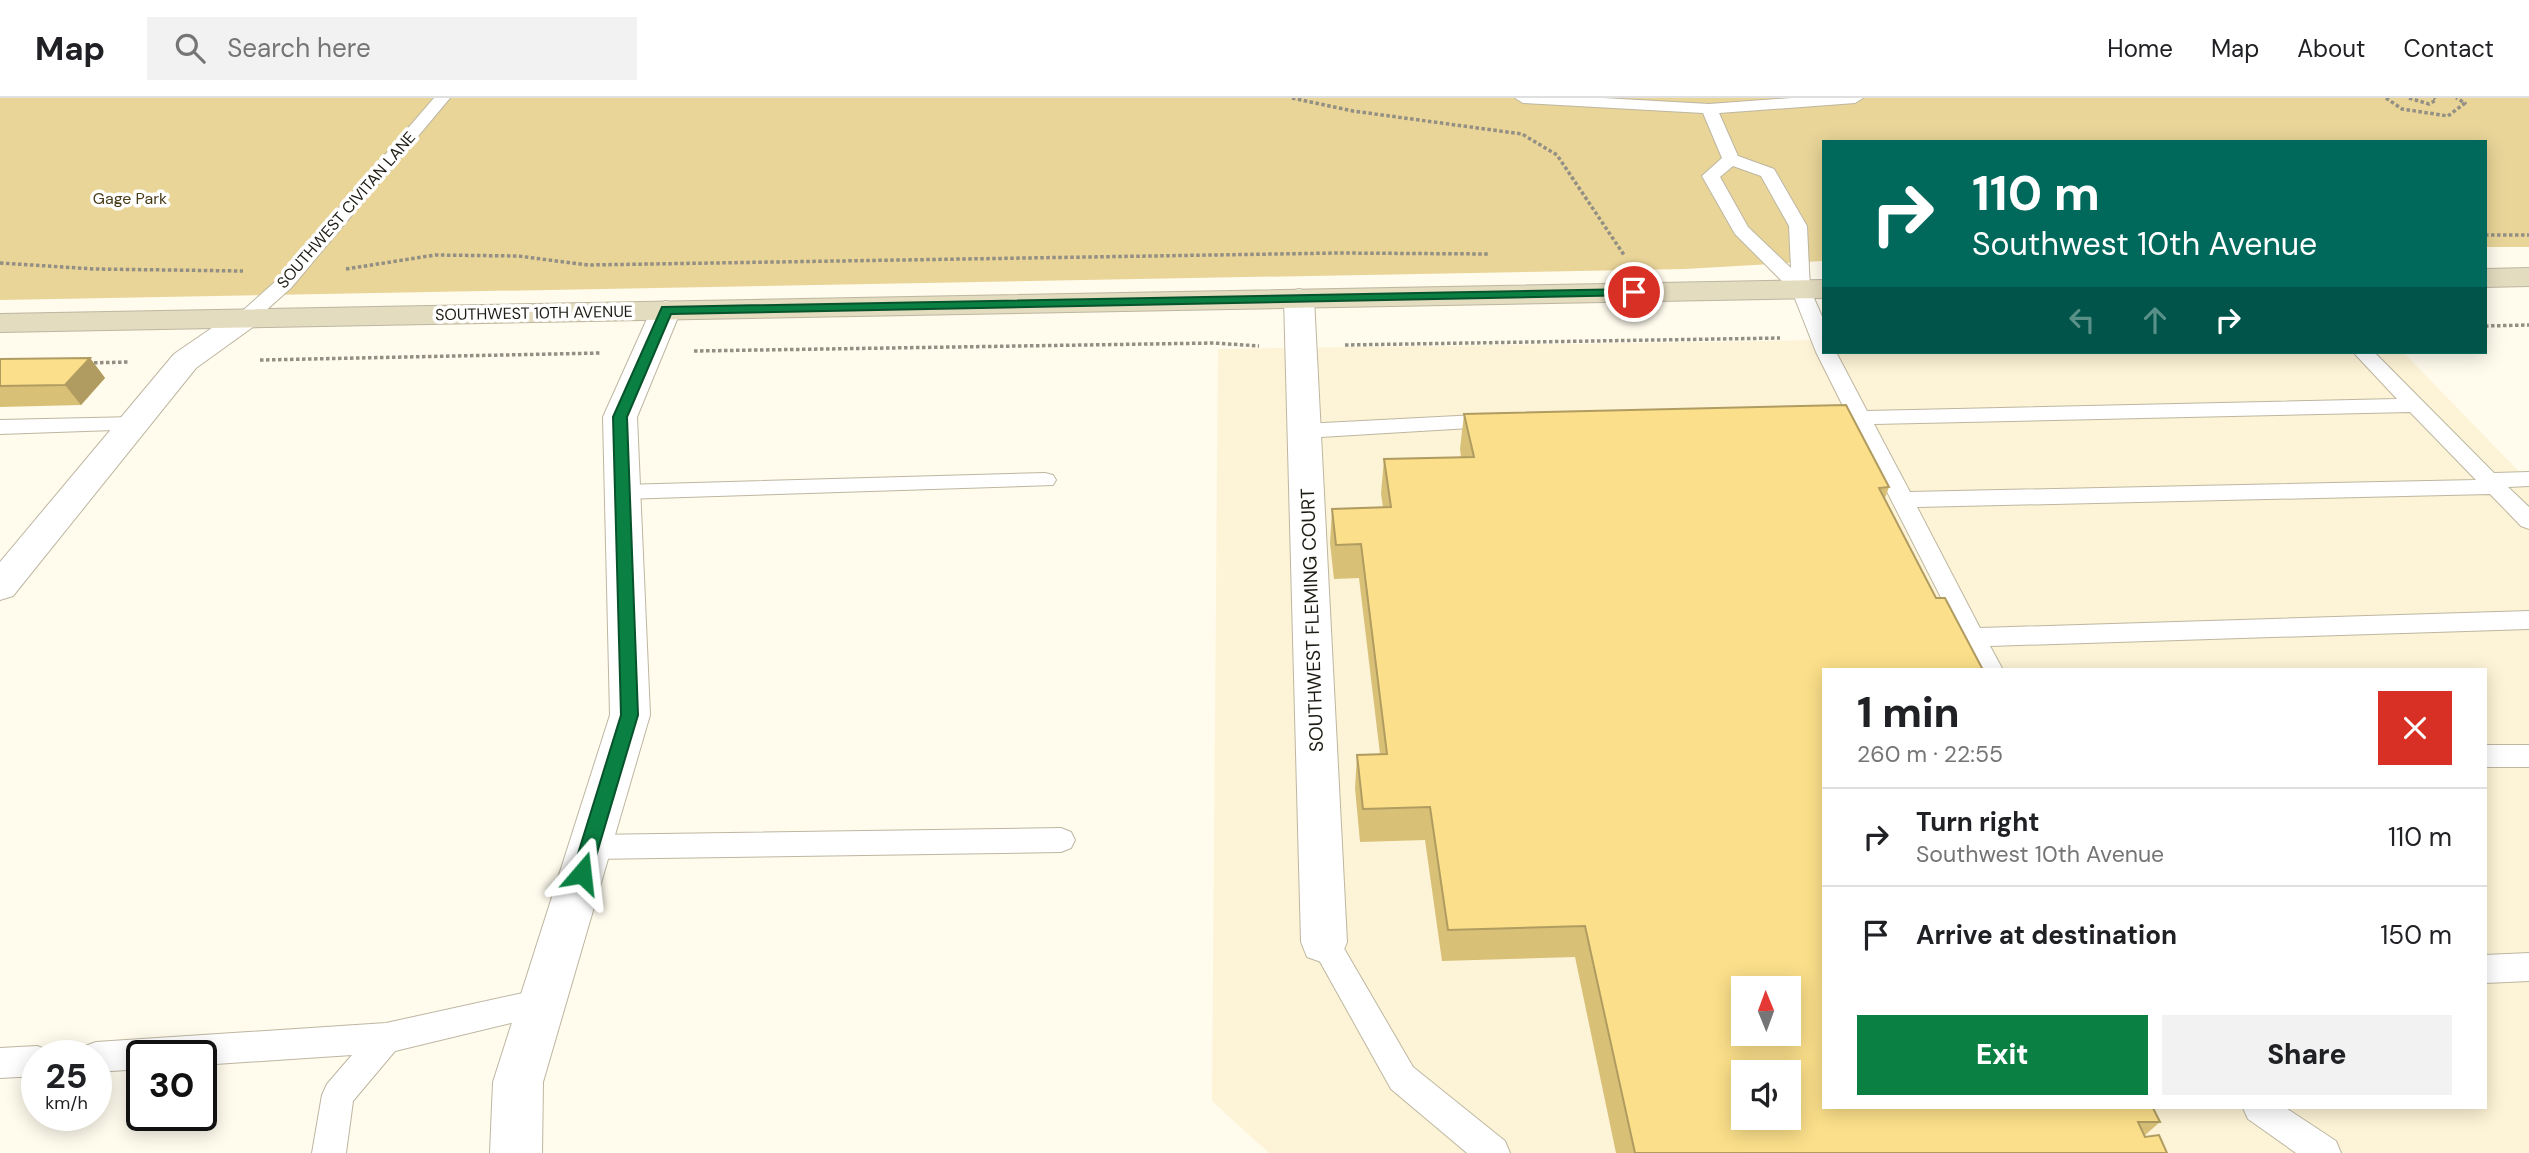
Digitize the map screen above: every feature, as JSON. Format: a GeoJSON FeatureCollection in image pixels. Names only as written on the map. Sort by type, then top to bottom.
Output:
{"type":"FeatureCollection","features":[{"type":"Feature","properties":{"kind":"main road"},"geometry":{"type":"LineString","coordinates":[[2487,278],[2529,277]]}},
{"type":"Feature","properties":{"kind":"main road","name":"SOUTHWEST 10TH AVENUE"},"geometry":{"type":"LineString","coordinates":[[0,323],[1812,289]]}},
{"type":"Feature","properties":{"kind":"street","name":"SOUTHWEST FLEMING COURT"},"geometry":{"type":"LineString","coordinates":[[1299,298],[1324,942]]}},
{"type":"Feature","properties":{"kind":"street"},"geometry":{"type":"LineString","coordinates":[[516,1153],[518,1082],[630,715],[620,417],[666,310]]}},
{"type":"Feature","properties":{"kind":"street"},"geometry":{"type":"LineString","coordinates":[[4,581],[186,361],[246,318]]}},
{"type":"Feature","properties":{"kind":"lane","name":"SOUTHWEST CIVITAN LANE"},"geometry":{"type":"LineString","coordinates":[[246,318],[295,272],[442,98]]}},
{"type":"Feature","properties":{"kind":"lane"},"geometry":{"type":"LineString","coordinates":[[1523,98],[1709,109],[1855,98]]}},
{"type":"Feature","properties":{"kind":"lane"},"geometry":{"type":"LineString","coordinates":[[1709,109],[1731,159],[1768,173],[1798,226],[1822,345]]}},
{"type":"Feature","properties":{"kind":"lane"},"geometry":{"type":"LineString","coordinates":[[1731,159],[1710,176],[1741,230],[1812,289]]}},
{"type":"Feature","properties":{"kind":"lane"},"geometry":{"type":"LineString","coordinates":[[1827,354],[1989,668]]}},
{"type":"Feature","properties":{"kind":"lane"},"geometry":{"type":"LineString","coordinates":[[2365,354],[2529,521]]}},
{"type":"Feature","properties":{"kind":"lane"},"geometry":{"type":"LineString","coordinates":[[1791,419],[2415,405]]}},
{"type":"Feature","properties":{"kind":"lane"},"geometry":{"type":"LineString","coordinates":[[1304,431],[1448,422],[1516,421]]}},
{"type":"Feature","properties":{"kind":"lane"},"geometry":{"type":"LineString","coordinates":[[0,427],[135,424]]}},
{"type":"Feature","properties":{"kind":"lane"},"geometry":{"type":"LineString","coordinates":[[1903,500],[2493,484],[2529,479]]}},
{"type":"Feature","properties":{"kind":"lane"},"geometry":{"type":"LineString","coordinates":[[623,492],[1045,480]]}},
{"type":"Feature","properties":{"kind":"lane"},"geometry":{"type":"LineString","coordinates":[[1973,637],[2529,620]]}},
{"type":"Feature","properties":{"kind":"lane"},"geometry":{"type":"LineString","coordinates":[[2487,756],[2529,756]]}},
{"type":"Feature","properties":{"kind":"lane"},"geometry":{"type":"LineString","coordinates":[[590,847],[1060,840]]}},
{"type":"Feature","properties":{"kind":"lane"},"geometry":{"type":"LineString","coordinates":[[1324,942],[1402,1078],[1493,1153]]}},
{"type":"Feature","properties":{"kind":"lane"},"geometry":{"type":"LineString","coordinates":[[2487,969],[2529,967]]}},
{"type":"Feature","properties":{"kind":"lane"},"geometry":{"type":"LineString","coordinates":[[112,1056],[386,1038],[541,1003]]}},
{"type":"Feature","properties":{"kind":"lane"},"geometry":{"type":"LineString","coordinates":[[329,1153],[338,1096],[386,1038]]}},
{"type":"Feature","properties":{"kind":"lane"},"geometry":{"type":"LineString","coordinates":[[0,1063],[21,1061]]}},
{"type":"Feature","properties":{"kind":"lane"},"geometry":{"type":"LineString","coordinates":[[2260,1109],[2325,1153]]}},
{"type":"Feature","properties":{"kind":"path"},"geometry":{"type":"LineString","coordinates":[[1292,98],[1353,111],[1522,134],[1557,155],[1624,256]]}},
{"type":"Feature","properties":{"kind":"path"},"geometry":{"type":"LineString","coordinates":[[2386,98],[2402,109],[2448,117],[2465,103],[2456,98]]}},
{"type":"Feature","properties":{"kind":"path"},"geometry":{"type":"LineString","coordinates":[[2409,98],[2429,104],[2436,100],[2434,98]]}},
{"type":"Feature","properties":{"kind":"path"},"geometry":{"type":"LineString","coordinates":[[2487,235],[2529,234]]}},
{"type":"Feature","properties":{"kind":"path"},"geometry":{"type":"LineString","coordinates":[[0,263],[95,270],[325,272],[435,255],[517,256],[588,265],[1338,253],[1501,254]]}},
{"type":"Feature","properties":{"kind":"path"},"geometry":{"type":"LineString","coordinates":[[1610,256],[1637,256]]}},
{"type":"Feature","properties":{"kind":"path"},"geometry":{"type":"LineString","coordinates":[[2487,326],[2529,325]]}},
{"type":"Feature","properties":{"kind":"path"},"geometry":{"type":"LineString","coordinates":[[79,363],[1214,343],[1262,346],[1822,345]]}},
{"type":"Feature","properties":{"kind":"shaded area"},"geometry":{"type":"Polygon","coordinates":[[[1822,340],[1822,354],[2405,354],[2529,482],[2529,1153],[1269,1153],[1212,1101],[1218,349],[1822,340]]]}},
{"type":"Feature","properties":{"kind":"green space","name":"Gage Park"},"geometry":{"type":"Polygon","coordinates":[[[0,98],[2529,98],[2529,247],[2487,247],[2487,140],[1822,140],[1822,261],[1685,269],[0,300],[0,98]]]}},
{"type":"Feature","properties":{"kind":"building"},"geometry":{"type":"Polygon","coordinates":[[[90,358],[65,385],[0,386],[0,359],[90,358]]]}},
{"type":"Feature","properties":{"kind":"building"},"geometry":{"type":"Polygon","coordinates":[[[1846,405],[1889,487],[1879,488],[1936,598],[1945,598],[1982,668],[1822,668],[1822,1109],[2154,1109],[2160,1122],[2138,1122],[2145,1137],[2159,1135],[2167,1153],[1635,1153],[1585,926],[1448,930],[1430,807],[1363,809],[1357,755],[1387,754],[1361,544],[1336,545],[1332,509],[1391,507],[1384,459],[1474,457],[1464,414],[1846,405]]]}},
{"type":"Feature","properties":{"kind":"route"},"geometry":{"type":"LineString","coordinates":[[582,873],[630,715],[620,417],[666,310],[1634,292]]}}]}
